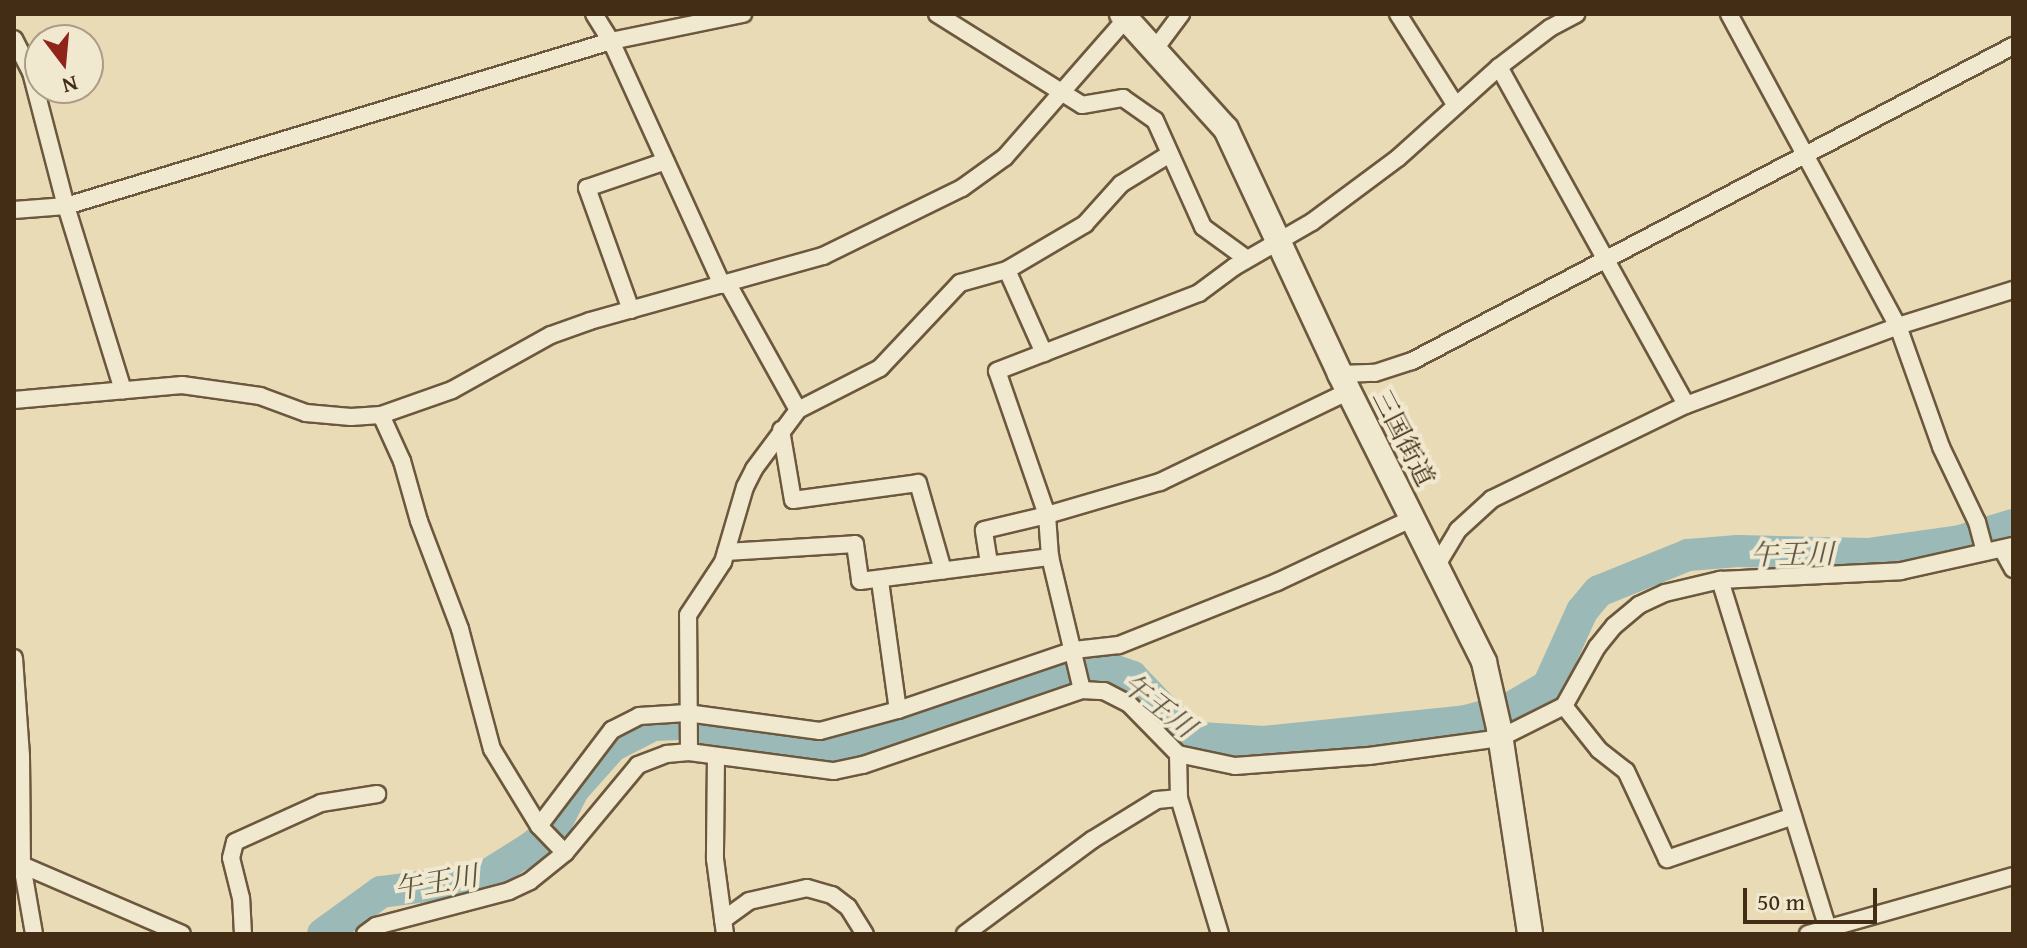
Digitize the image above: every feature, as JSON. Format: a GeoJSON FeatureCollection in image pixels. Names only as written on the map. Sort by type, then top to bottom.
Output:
{"type":"FeatureCollection","features":[{"type":"Feature","properties":{"kind":"street"},"geometry":{"type":"LineString","coordinates":[[594,14],[611,41],[725,284],[798,410]]}},
{"type":"Feature","properties":{"kind":"street"},"geometry":{"type":"LineString","coordinates":[[14,210],[66,206],[611,41],[743,14]]}},
{"type":"Feature","properties":{"kind":"street"},"geometry":{"type":"LineString","coordinates":[[937,14],[951,26],[1064,91],[1082,105],[1123,98],[1155,120],[1168,155],[1203,227],[1247,259]]}},
{"type":"Feature","properties":{"kind":"street"},"geometry":{"type":"LineString","coordinates":[[1155,49],[1181,14]]}},
{"type":"Feature","properties":{"kind":"street"},"geometry":{"type":"LineString","coordinates":[[1398,14],[1455,104]]}},
{"type":"Feature","properties":{"kind":"street"},"geometry":{"type":"LineString","coordinates":[[1082,688],[1050,557],[1047,515],[997,371],[1199,293],[1247,259],[1312,222],[1398,158],[1499,67],[1550,28],[1576,14]]}},
{"type":"Feature","properties":{"kind":"street"},"geometry":{"type":"LineString","coordinates":[[1729,14],[1898,326],[1941,447],[1977,522],[2013,569]]}},
{"type":"Feature","properties":{"kind":"street"},"geometry":{"type":"LineString","coordinates":[[14,400],[182,385],[260,396],[306,413],[351,417],[381,415],[452,390],[551,335],[823,256],[962,188],[1005,157],[1064,91],[1124,16]]}},
{"type":"Feature","properties":{"kind":"street","name":"三国街道"},"geometry":{"type":"LineString","coordinates":[[1124,16],[1226,129],[1345,383],[1484,662],[1500,733],[1530,934]]}},
{"type":"Feature","properties":{"kind":"street"},"geometry":{"type":"LineString","coordinates":[[14,39],[31,72],[66,206],[123,390]]}},
{"type":"Feature","properties":{"kind":"street"},"geometry":{"type":"LineString","coordinates":[[989,563],[984,530],[1160,482],[1345,383],[1412,361],[1608,261],[2013,46]]}},
{"type":"Feature","properties":{"kind":"street"},"geometry":{"type":"LineString","coordinates":[[1499,67],[1686,405]]}},
{"type":"Feature","properties":{"kind":"street"},"geometry":{"type":"LineString","coordinates":[[689,748],[688,615],[726,552],[745,487],[781,430],[798,410],[880,368],[960,283],[1007,270],[1085,224],[1121,184],[1168,155]]}},
{"type":"Feature","properties":{"kind":"street"},"geometry":{"type":"LineString","coordinates":[[631,310],[587,188],[666,161]]}},
{"type":"Feature","properties":{"kind":"street"},"geometry":{"type":"LineString","coordinates":[[1007,270],[1044,353]]}},
{"type":"Feature","properties":{"kind":"street"},"geometry":{"type":"LineString","coordinates":[[1437,565],[1458,530],[1492,499],[1686,405],[1898,326],[2013,290]]}},
{"type":"Feature","properties":{"kind":"street"},"geometry":{"type":"LineString","coordinates":[[381,415],[402,461],[419,521],[460,629],[492,749],[539,826],[562,851]]}},
{"type":"Feature","properties":{"kind":"street"},"geometry":{"type":"LineString","coordinates":[[781,430],[793,500],[918,483],[943,570]]}},
{"type":"Feature","properties":{"kind":"street"},"geometry":{"type":"LineString","coordinates":[[539,826],[612,730],[639,716],[687,713],[820,731],[898,710],[1074,650],[1119,645],[1277,582],[1413,518]]}},
{"type":"Feature","properties":{"kind":"street"},"geometry":{"type":"LineString","coordinates":[[726,552],[855,544],[860,581],[880,581],[989,563],[1050,557]]}},
{"type":"Feature","properties":{"kind":"street"},"geometry":{"type":"LineString","coordinates":[[365,934],[396,919],[509,891],[530,881],[562,851],[638,765],[689,748],[716,756],[834,771],[863,765],[1082,688],[1104,691],[1128,703],[1178,754],[1235,766],[1369,756],[1500,733],[1564,706],[1597,647],[1639,605],[1693,584],[1901,571],[1996,549]]}},
{"type":"Feature","properties":{"kind":"street"},"geometry":{"type":"LineString","coordinates":[[1720,580],[1828,928]]}},
{"type":"Feature","properties":{"kind":"street"},"geometry":{"type":"LineString","coordinates":[[880,581],[898,710]]}},
{"type":"Feature","properties":{"kind":"street"},"geometry":{"type":"LineString","coordinates":[[14,658],[21,756],[18,842],[34,934]]}},
{"type":"Feature","properties":{"kind":"street"},"geometry":{"type":"LineString","coordinates":[[1564,706],[1599,750],[1626,771],[1667,859],[1793,816]]}},
{"type":"Feature","properties":{"kind":"street"},"geometry":{"type":"LineString","coordinates":[[1178,754],[1179,798],[1220,934]]}},
{"type":"Feature","properties":{"kind":"street"},"geometry":{"type":"LineString","coordinates":[[716,756],[715,859],[724,927]]}},
{"type":"Feature","properties":{"kind":"street"},"geometry":{"type":"LineString","coordinates":[[243,934],[241,898],[231,858],[235,842],[321,803],[377,794]]}},
{"type":"Feature","properties":{"kind":"street"},"geometry":{"type":"LineString","coordinates":[[965,934],[1092,840],[1157,800],[1179,798]]}},
{"type":"Feature","properties":{"kind":"street"},"geometry":{"type":"LineString","coordinates":[[22,865],[182,934]]}},
{"type":"Feature","properties":{"kind":"street"},"geometry":{"type":"LineString","coordinates":[[1808,934],[2013,876]]}},
{"type":"Feature","properties":{"kind":"street"},"geometry":{"type":"LineString","coordinates":[[724,927],[749,901],[807,888],[832,895],[848,907],[865,934]]}},
{"type":"Feature","properties":{"kind":"waterway","name":"午王川"},"geometry":{"type":"LineString","coordinates":[[323,934],[381,892],[481,879],[532,847],[553,830],[573,790],[612,746],[653,725],[687,724],[779,742],[839,746],[1048,674],[1098,665],[1132,677],[1181,728],[1200,738],[1264,742],[1466,721],[1507,710],[1548,686],[1582,611],[1599,591],[1688,555],[1738,551],[1868,554],[1960,541],[2013,525]]}}]}
